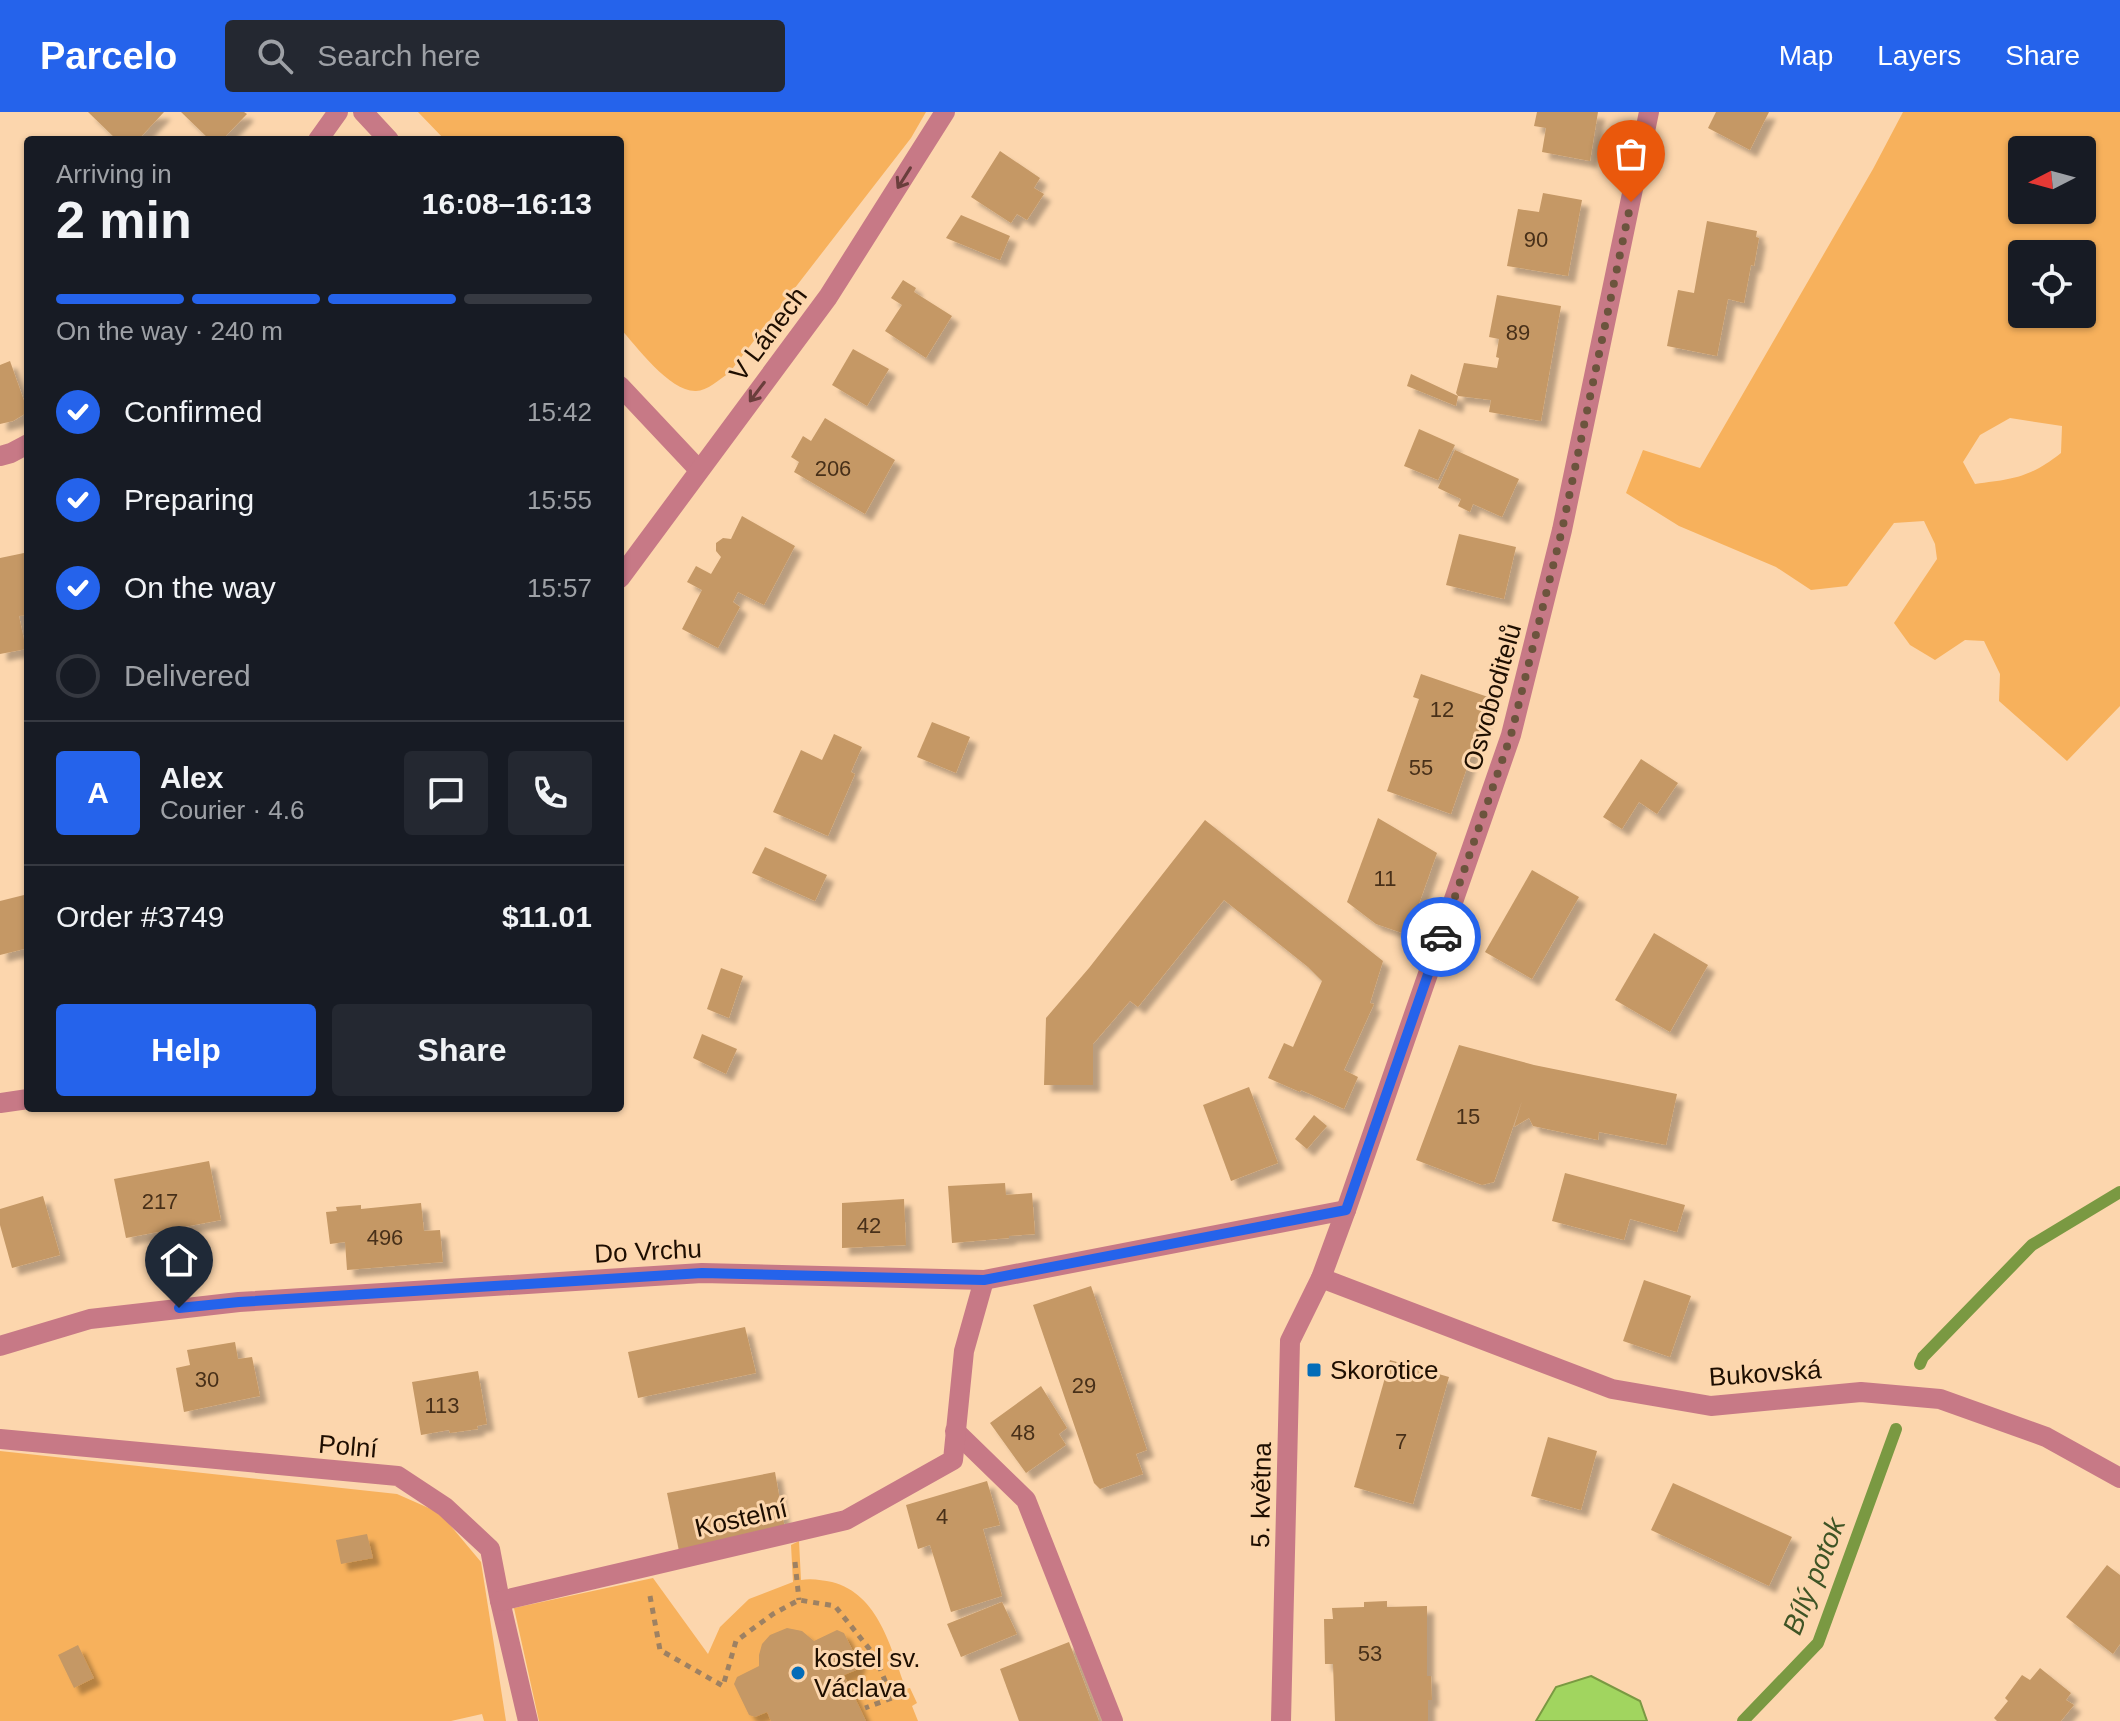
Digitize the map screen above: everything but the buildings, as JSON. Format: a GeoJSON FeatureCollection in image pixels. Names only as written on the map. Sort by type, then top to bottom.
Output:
{"type":"FeatureCollection","features":[{"type":"Feature","properties":{"kind":"street"},"geometry":{"type":"LineString","coordinates":[[321,136],[338,112]]}},
{"type":"Feature","properties":{"kind":"street"},"geometry":{"type":"LineString","coordinates":[[363,112],[385,136]]}},
{"type":"Feature","properties":{"kind":"street","name":"V Lánech"},"geometry":{"type":"LineString","coordinates":[[624,573],[828,297],[945,112]]}},
{"type":"Feature","properties":{"kind":"street","name":"Osvoboditelů"},"geometry":{"type":"LineString","coordinates":[[1321,1278],[1511,735],[1562,530],[1649,112]]}},
{"type":"Feature","properties":{"kind":"street"},"geometry":{"type":"LineString","coordinates":[[624,390],[699,470]]}},
{"type":"Feature","properties":{"kind":"street"},"geometry":{"type":"LineString","coordinates":[[0,456],[24,446]]}},
{"type":"Feature","properties":{"kind":"street"},"geometry":{"type":"LineString","coordinates":[[0,1103],[24,1100]]}},
{"type":"Feature","properties":{"kind":"street","name":"Do Vrchu"},"geometry":{"type":"LineString","coordinates":[[0,1346],[90,1319],[239,1302],[702,1273],[984,1280],[1346,1210]]}},
{"type":"Feature","properties":{"kind":"street","name":"Bukovská"},"geometry":{"type":"LineString","coordinates":[[1321,1278],[1612,1389],[1711,1406],[1861,1392],[1940,1399],[2046,1437],[2120,1478]]}},
{"type":"Feature","properties":{"kind":"street","name":"5. května"},"geometry":{"type":"LineString","coordinates":[[1281,1721],[1290,1341],[1321,1278]]}},
{"type":"Feature","properties":{"kind":"street","name":"Kostelní"},"geometry":{"type":"LineString","coordinates":[[500,1601],[846,1520],[953,1460],[964,1351],[984,1280]]}},
{"type":"Feature","properties":{"kind":"street"},"geometry":{"type":"LineString","coordinates":[[955,1431],[1026,1500],[1113,1721]]}},
{"type":"Feature","properties":{"kind":"street","name":"Polní"},"geometry":{"type":"LineString","coordinates":[[0,1439],[398,1476],[445,1507],[490,1549],[528,1721]]}},
{"type":"Feature","properties":{"kind":"path"},"geometry":{"type":"LineString","coordinates":[[645,1567],[660,1650],[723,1686],[736,1641],[773,1614],[799,1600],[835,1606],[875,1656],[892,1698],[865,1708]]}},
{"type":"Feature","properties":{"kind":"shaded area"},"geometry":{"type":"Polygon","coordinates":[[[418,112],[926,112],[911,138],[729,373],[709,387],[696,391],[675,384],[665,376],[624,333],[624,136],[441,136],[418,112]]]}},
{"type":"Feature","properties":{"kind":"shaded area"},"geometry":{"type":"Polygon","coordinates":[[[1903,112],[2120,112],[2120,706],[2067,761],[1999,701],[2000,674],[1984,641],[1965,640],[1935,660],[1910,645],[1894,623],[1937,559],[1935,544],[1924,521],[1894,523],[1847,586],[1811,590],[1776,567],[1679,526],[1626,493],[1643,450],[1700,468],[1903,112]],[[2010,418],[1980,435],[1963,462],[1975,484],[2021,476],[2040,468],[2061,453],[2062,426],[2010,418]]]}},
{"type":"Feature","properties":{"kind":"shaded area"},"geometry":{"type":"Polygon","coordinates":[[[0,1451],[397,1494],[440,1513],[481,1562],[506,1721],[484,1721],[482,1714],[451,1721],[0,1721],[0,1451]]]}},
{"type":"Feature","properties":{"kind":"shaded area"},"geometry":{"type":"Polygon","coordinates":[[[799,1541],[801,1580],[832,1582],[848,1588],[872,1611],[888,1641],[906,1689],[910,1688],[917,1703],[912,1706],[918,1721],[539,1721],[514,1608],[653,1578],[708,1654],[720,1627],[749,1599],[793,1582],[791,1545],[799,1541]]]}},
{"type":"Feature","properties":{"kind":"shaded area"},"geometry":{"type":"Polygon","coordinates":[[[1591,1676],[1640,1701],[1647,1721],[1536,1721],[1556,1687],[1591,1676]]]}},
{"type":"Feature","properties":{"kind":"waterway","name":"Bílý potok"},"geometry":{"type":"LineString","coordinates":[[1920,1364],[1923,1357],[2032,1245],[2120,1192]]}},
{"type":"Feature","properties":{"kind":"waterway","name":"Bílý potok"},"geometry":{"type":"LineString","coordinates":[[1743,1721],[1818,1643],[1896,1429]]}},
{"type":"Feature","properties":{"kind":"way so far"},"geometry":{"type":"LineString","coordinates":[[1441,937],[1511,735],[1562,530],[1631,202]]}},
{"type":"Feature","properties":{"kind":"place","name":"Skorotice"},"geometry":{"type":"Point","coordinates":[1314,1370]}},
{"type":"Feature","properties":{"kind":"place","name":"kostel sv. Václava"},"geometry":{"type":"Point","coordinates":[798,1673]}},
{"type":"Feature","properties":{"kind":"route"},"geometry":{"type":"LineString","coordinates":[[179,1308],[702,1273],[984,1280],[1346,1210],[1441,937]]}}]}
